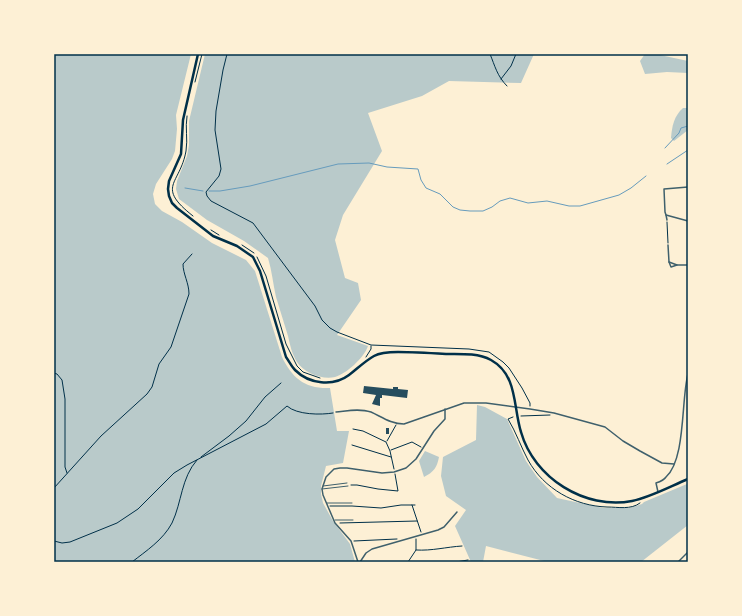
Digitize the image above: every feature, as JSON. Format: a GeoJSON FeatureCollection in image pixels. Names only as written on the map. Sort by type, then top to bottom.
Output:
{"type":"FeatureCollection","features":[{"type":"Feature","properties":{"kind":"main road"},"geometry":{"type":"LineString","coordinates":[[198,54],[183,120],[181,154],[169,181],[169,196],[172,203],[177,208],[212,236],[237,246],[252,257],[260,271],[286,357],[294,369],[304,377],[317,382],[329,383],[348,376],[374,356],[385,352],[477,355],[490,359],[506,373],[513,387],[521,433],[528,450],[538,465],[557,483],[573,493],[605,502],[623,502],[640,499],[688,479]]}},
{"type":"Feature","properties":{"kind":"street"},"geometry":{"type":"LineString","coordinates":[[667,220],[665,212],[664,189],[688,187]]}},
{"type":"Feature","properties":{"kind":"street"},"geometry":{"type":"LineString","coordinates":[[666,215],[688,221]]}},
{"type":"Feature","properties":{"kind":"street"},"geometry":{"type":"LineString","coordinates":[[668,245],[669,265],[671,267],[677,265],[688,265]]}},
{"type":"Feature","properties":{"kind":"street"},"geometry":{"type":"LineString","coordinates":[[669,262],[677,265]]}},
{"type":"Feature","properties":{"kind":"street"},"geometry":{"type":"LineString","coordinates":[[658,492],[656,484],[666,478],[674,464],[681,432],[688,374]]}},
{"type":"Feature","properties":{"kind":"street"},"geometry":{"type":"LineString","coordinates":[[336,412],[357,410],[368,412],[396,424],[410,423],[464,403],[530,409],[554,413],[605,427],[623,441],[662,463],[674,464]]}},
{"type":"Feature","properties":{"kind":"street"},"geometry":{"type":"LineString","coordinates":[[359,562],[351,541],[335,521],[327,506],[322,487],[326,477],[334,469],[347,468],[382,473],[394,472],[406,468],[424,448],[434,431],[445,419],[445,409]]}},
{"type":"Feature","properties":{"kind":"street"},"geometry":{"type":"LineString","coordinates":[[359,562],[366,553],[372,549],[416,537],[444,527],[457,512]]}},
{"type":"Feature","properties":{"kind":"street"},"geometry":{"type":"LineString","coordinates":[[678,562],[688,552]]}},
{"type":"Feature","properties":{"kind":"lane"},"geometry":{"type":"LineString","coordinates":[[322,487],[347,483]]}},
{"type":"Feature","properties":{"kind":"lane"},"geometry":{"type":"LineString","coordinates":[[322,487],[348,486]]}},
{"type":"Feature","properties":{"kind":"lane"},"geometry":{"type":"LineString","coordinates":[[326,503],[352,503]]}},
{"type":"Feature","properties":{"kind":"lane"},"geometry":{"type":"LineString","coordinates":[[335,521],[353,520]]}},
{"type":"Feature","properties":{"kind":"path"},"geometry":{"type":"LineString","coordinates":[[194,86],[202,54]]}},
{"type":"Feature","properties":{"kind":"path"},"geometry":{"type":"LineString","coordinates":[[227,54],[216,111],[215,130],[221,169],[219,176],[206,192],[211,201],[216,205],[253,223],[315,306],[322,320],[330,328],[371,345],[469,349],[489,352],[503,362],[514,375],[530,403],[530,409]]}},
{"type":"Feature","properties":{"kind":"path"},"geometry":{"type":"LineString","coordinates":[[490,54],[496,72],[507,86]]}},
{"type":"Feature","properties":{"kind":"path"},"geometry":{"type":"LineString","coordinates":[[501,79],[511,66],[516,54]]}},
{"type":"Feature","properties":{"kind":"path"},"geometry":{"type":"LineString","coordinates":[[188,113],[186,152],[172,187],[173,194],[178,204],[193,216]]}},
{"type":"Feature","properties":{"kind":"path"},"geometry":{"type":"LineString","coordinates":[[667,220],[668,245]]}},
{"type":"Feature","properties":{"kind":"path"},"geometry":{"type":"LineString","coordinates":[[210,230],[223,237]]}},
{"type":"Feature","properties":{"kind":"path"},"geometry":{"type":"LineString","coordinates":[[241,245],[253,252],[262,266],[286,344],[297,366],[303,372],[313,377],[322,379]]}},
{"type":"Feature","properties":{"kind":"path"},"geometry":{"type":"LineString","coordinates":[[54,488],[101,436],[147,394],[152,387],[159,364],[171,346],[189,294],[189,285],[184,270],[184,264],[192,254]]}},
{"type":"Feature","properties":{"kind":"path"},"geometry":{"type":"LineString","coordinates":[[362,361],[371,349],[371,345]]}},
{"type":"Feature","properties":{"kind":"path"},"geometry":{"type":"LineString","coordinates":[[54,373],[57,374],[62,380],[65,399],[65,467],[68,473]]}},
{"type":"Feature","properties":{"kind":"path"},"geometry":{"type":"LineString","coordinates":[[132,562],[155,544],[172,524],[179,506],[186,477],[192,465],[230,436],[246,421],[265,397],[281,383]]}},
{"type":"Feature","properties":{"kind":"path"},"geometry":{"type":"LineString","coordinates":[[54,541],[62,543],[70,542],[117,523],[138,509],[174,474],[187,465],[266,424],[287,406],[294,411],[311,414],[322,415],[336,412]]}},
{"type":"Feature","properties":{"kind":"path"},"geometry":{"type":"LineString","coordinates":[[521,416],[549,415],[554,413]]}},
{"type":"Feature","properties":{"kind":"path"},"geometry":{"type":"LineString","coordinates":[[513,418],[508,418],[529,462],[550,487],[569,500],[602,507],[622,508],[636,505],[640,502],[640,499]]}},
{"type":"Feature","properties":{"kind":"path"},"geometry":{"type":"LineString","coordinates":[[386,442],[396,424]]}},
{"type":"Feature","properties":{"kind":"path"},"geometry":{"type":"LineString","coordinates":[[348,486],[357,485],[398,491],[392,458],[386,442],[363,431],[353,429]]}},
{"type":"Feature","properties":{"kind":"path"},"geometry":{"type":"LineString","coordinates":[[390,451],[412,442],[424,448]]}},
{"type":"Feature","properties":{"kind":"path"},"geometry":{"type":"LineString","coordinates":[[352,445],[392,458]]}},
{"type":"Feature","properties":{"kind":"path"},"geometry":{"type":"LineString","coordinates":[[412,505],[422,535]]}},
{"type":"Feature","properties":{"kind":"path"},"geometry":{"type":"LineString","coordinates":[[327,506],[381,508],[415,505]]}},
{"type":"Feature","properties":{"kind":"path"},"geometry":{"type":"LineString","coordinates":[[335,521],[417,521]]}},
{"type":"Feature","properties":{"kind":"path"},"geometry":{"type":"LineString","coordinates":[[408,562],[416,550],[416,537]]}},
{"type":"Feature","properties":{"kind":"path"},"geometry":{"type":"LineString","coordinates":[[351,541],[402,538],[404,540]]}},
{"type":"Feature","properties":{"kind":"path"},"geometry":{"type":"LineString","coordinates":[[416,550],[427,551],[462,546]]}},
{"type":"Feature","properties":{"kind":"path"},"geometry":{"type":"LineString","coordinates":[[456,562],[468,560]]}},
{"type":"Feature","properties":{"kind":"shaded area"},"geometry":{"type":"Polygon","coordinates":[[[54,54],[191,54],[176,115],[177,129],[175,151],[172,159],[156,184],[153,194],[155,204],[162,211],[182,222],[212,243],[246,260],[255,271],[282,357],[290,371],[300,381],[313,387],[330,388],[337,431],[349,431],[343,463],[326,466],[321,486],[321,494],[323,503],[333,521],[350,544],[355,562],[54,562],[54,54]]]}},
{"type":"Feature","properties":{"kind":"shaded area"},"geometry":{"type":"Polygon","coordinates":[[[205,54],[534,54],[521,83],[449,81],[422,96],[368,113],[382,151],[343,215],[335,240],[345,278],[358,283],[361,300],[337,335],[368,346],[359,360],[344,373],[335,377],[330,378],[314,375],[300,366],[297,362],[291,349],[276,297],[268,258],[244,241],[207,220],[179,199],[176,189],[177,181],[187,156],[189,145],[189,121],[205,54]]]}},
{"type":"Feature","properties":{"kind":"shaded area"},"geometry":{"type":"Polygon","coordinates":[[[645,54],[659,54],[688,61],[688,73],[667,72],[645,74],[640,61],[645,54]]]}},
{"type":"Feature","properties":{"kind":"shaded area"},"geometry":{"type":"Polygon","coordinates":[[[683,108],[688,108],[688,130],[674,141],[671,138],[673,125],[677,114],[683,108]]]}},
{"type":"Feature","properties":{"kind":"shaded area"},"geometry":{"type":"Polygon","coordinates":[[[477,405],[485,407],[507,419],[526,461],[537,477],[557,498],[603,508],[629,508],[642,504],[687,484],[688,525],[641,562],[548,562],[486,546],[483,562],[471,562],[455,526],[466,510],[446,496],[441,476],[443,457],[476,440],[477,405]]]}},
{"type":"Feature","properties":{"kind":"shaded area"},"geometry":{"type":"Polygon","coordinates":[[[425,451],[439,457],[434,469],[424,477],[419,461],[425,451]]]}},
{"type":"Feature","properties":{"kind":"building"},"geometry":{"type":"Polygon","coordinates":[[[364,386],[393,389],[393,387],[398,387],[398,389],[408,390],[407,398],[382,395],[382,398],[380,398],[380,406],[372,404],[376,395],[363,393],[364,386]]]}},
{"type":"Feature","properties":{"kind":"building"},"geometry":{"type":"Polygon","coordinates":[[[386,428],[389,428],[389,434],[386,434],[386,428]]]}},
{"type":"Feature","properties":{"kind":"waterway"},"geometry":{"type":"LineString","coordinates":[[665,148],[679,133],[681,128],[688,126]]}},
{"type":"Feature","properties":{"kind":"waterway"},"geometry":{"type":"LineString","coordinates":[[667,164],[688,150]]}},
{"type":"Feature","properties":{"kind":"waterway"},"geometry":{"type":"LineString","coordinates":[[209,191],[220,191],[250,186],[338,164],[369,163],[387,167],[418,169],[421,180],[426,188],[440,194],[453,207],[460,210],[483,211],[500,201],[510,198],[528,203],[547,201],[569,206],[580,206],[619,195],[646,176]]}},
{"type":"Feature","properties":{"kind":"waterway"},"geometry":{"type":"LineString","coordinates":[[185,188],[203,191]]}}]}
